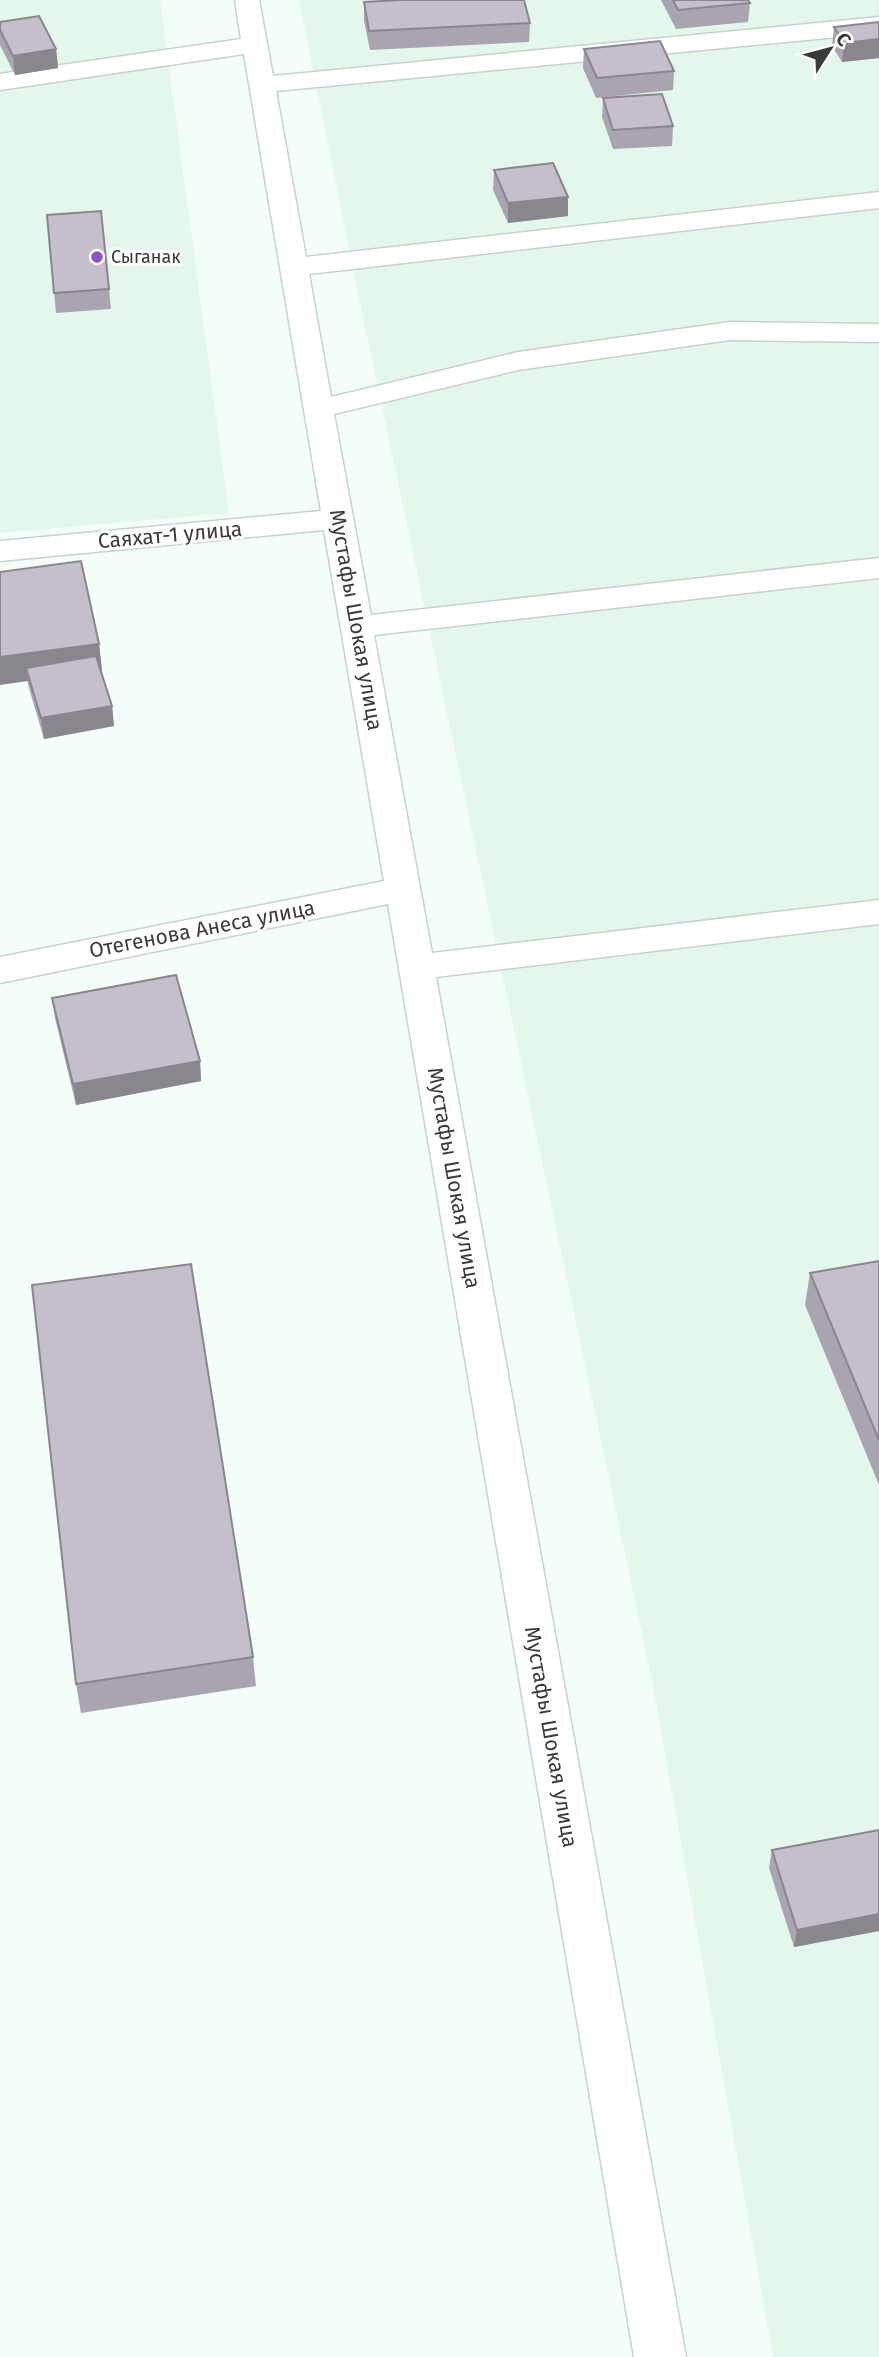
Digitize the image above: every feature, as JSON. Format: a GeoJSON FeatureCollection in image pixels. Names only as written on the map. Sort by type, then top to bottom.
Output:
{"type":"FeatureCollection","features":[{"type":"Feature","properties":{"kind":"street","name":"Мустафы Шокая улица"},"geometry":{"type":"LineString","coordinates":[[247,0],[660,2357]]}},
{"type":"Feature","properties":{"kind":"street"},"geometry":{"type":"LineString","coordinates":[[262,85],[879,26]]}},
{"type":"Feature","properties":{"kind":"street"},"geometry":{"type":"LineString","coordinates":[[0,82],[255,45]]}},
{"type":"Feature","properties":{"kind":"street"},"geometry":{"type":"LineString","coordinates":[[294,267],[879,200]]}},
{"type":"Feature","properties":{"kind":"street"},"geometry":{"type":"LineString","coordinates":[[319,409],[518,361],[730,331],[879,332]]}},
{"type":"Feature","properties":{"kind":"street","name":"Саяхат-1 улица"},"geometry":{"type":"LineString","coordinates":[[0,551],[339,519]]}},
{"type":"Feature","properties":{"kind":"street"},"geometry":{"type":"LineString","coordinates":[[358,627],[879,568]]}},
{"type":"Feature","properties":{"kind":"street","name":"Отегенова Анеса улица"},"geometry":{"type":"LineString","coordinates":[[0,970],[403,889]]}},
{"type":"Feature","properties":{"kind":"street"},"geometry":{"type":"LineString","coordinates":[[417,967],[879,912]]}},
{"type":"Feature","properties":{"kind":"shaded area","name":"Сыганак"},"geometry":{"type":"Polygon","coordinates":[[[0,0],[160,0],[229,513],[0,533],[0,0]]]}},
{"type":"Feature","properties":{"kind":"shaded area"},"geometry":{"type":"Polygon","coordinates":[[[299,0],[879,0],[879,2357],[773,2357],[652,1681],[361,308],[299,0]]]}},
{"type":"Feature","properties":{"kind":"building"},"geometry":{"type":"Polygon","coordinates":[[[524,0],[530,23],[369,31],[364,2],[524,0]]]}},
{"type":"Feature","properties":{"kind":"building"},"geometry":{"type":"Polygon","coordinates":[[[673,0],[748,0],[750,3],[678,10],[673,0]]]}},
{"type":"Feature","properties":{"kind":"building"},"geometry":{"type":"Polygon","coordinates":[[[39,16],[56,49],[13,56],[0,30],[0,22],[39,16]]]}},
{"type":"Feature","properties":{"kind":"building"},"geometry":{"type":"Polygon","coordinates":[[[879,22],[879,39],[844,43],[834,27],[879,22]]]}},
{"type":"Feature","properties":{"kind":"building"},"geometry":{"type":"Polygon","coordinates":[[[660,41],[674,71],[597,78],[584,49],[660,41]]]}},
{"type":"Feature","properties":{"kind":"building"},"geometry":{"type":"Polygon","coordinates":[[[662,94],[673,126],[613,130],[603,98],[662,94]]]}},
{"type":"Feature","properties":{"kind":"building"},"geometry":{"type":"Polygon","coordinates":[[[553,163],[568,197],[508,203],[494,170],[553,163]]]}},
{"type":"Feature","properties":{"kind":"building"},"geometry":{"type":"Polygon","coordinates":[[[101,211],[109,289],[54,293],[47,215],[101,211]]]}},
{"type":"Feature","properties":{"kind":"building"},"geometry":{"type":"Polygon","coordinates":[[[81,561],[99,644],[0,657],[0,572],[81,561]]]}},
{"type":"Feature","properties":{"kind":"building"},"geometry":{"type":"Polygon","coordinates":[[[96,656],[112,706],[41,718],[26,668],[96,656]]]}},
{"type":"Feature","properties":{"kind":"building"},"geometry":{"type":"Polygon","coordinates":[[[176,975],[200,1061],[73,1084],[52,998],[176,975]]]}},
{"type":"Feature","properties":{"kind":"building"},"geometry":{"type":"Polygon","coordinates":[[[879,1261],[879,1440],[810,1273],[879,1261]]]}},
{"type":"Feature","properties":{"kind":"building"},"geometry":{"type":"Polygon","coordinates":[[[191,1264],[253,1657],[76,1684],[32,1285],[191,1264]]]}},
{"type":"Feature","properties":{"kind":"building"},"geometry":{"type":"Polygon","coordinates":[[[879,1830],[879,1914],[797,1930],[772,1850],[879,1830]]]}},
{"type":"Feature","properties":{"kind":"place","name":"Сыганак"},"geometry":{"type":"Point","coordinates":[97,257]}}]}
